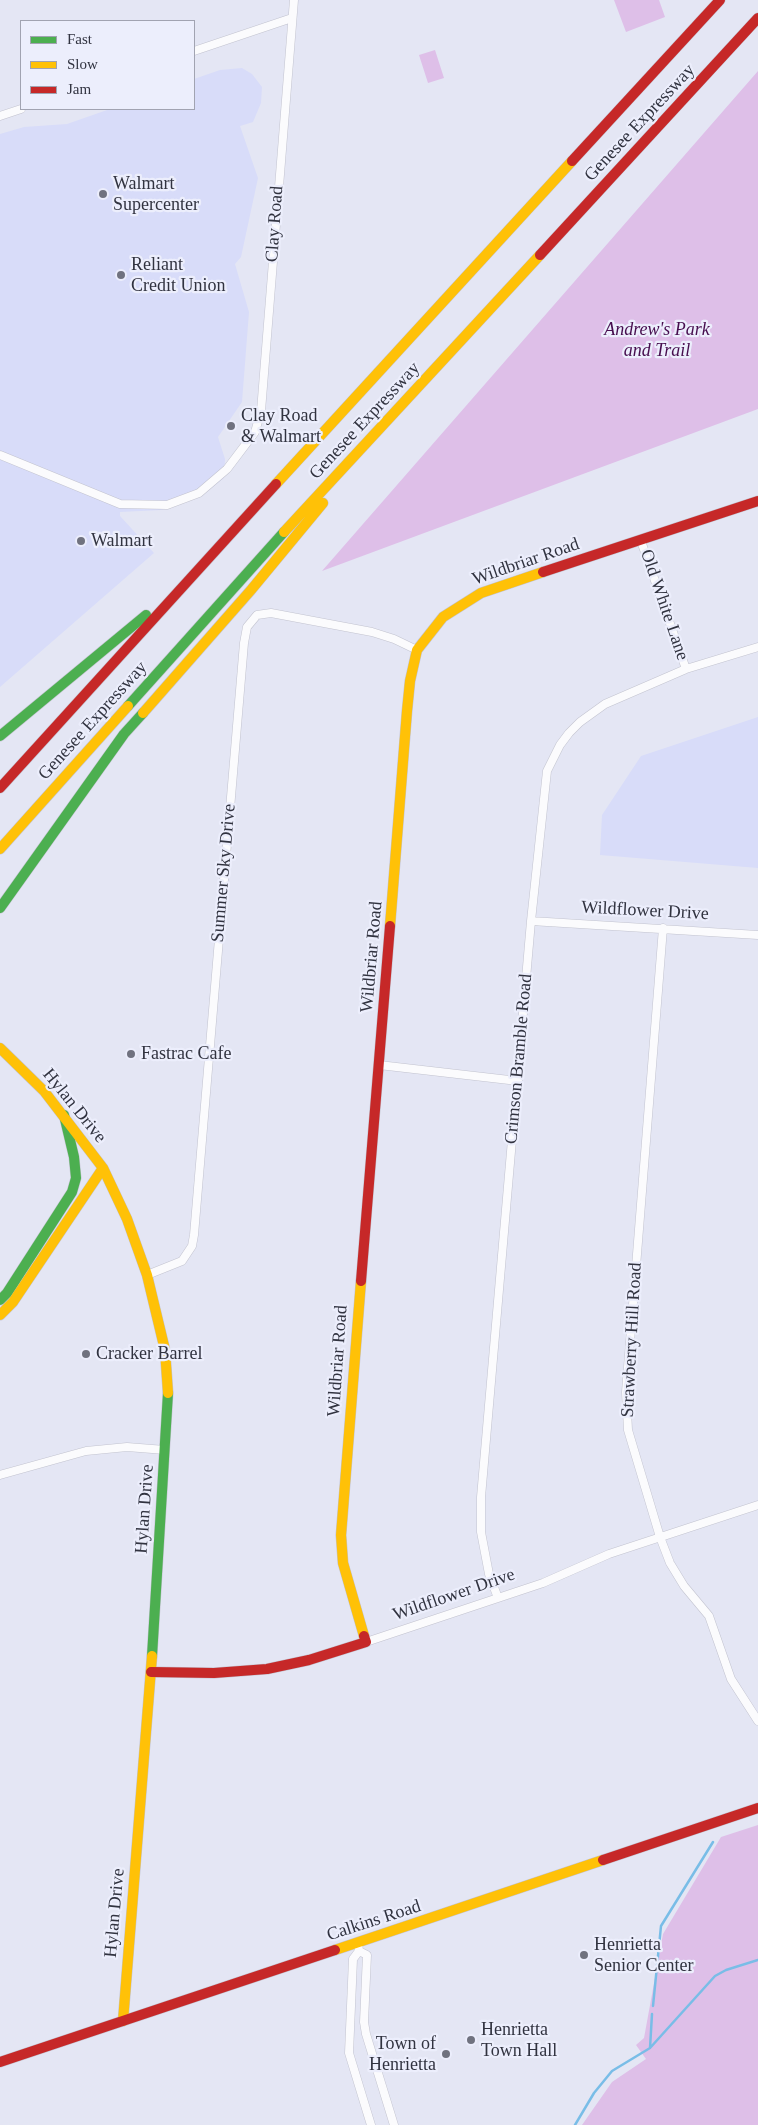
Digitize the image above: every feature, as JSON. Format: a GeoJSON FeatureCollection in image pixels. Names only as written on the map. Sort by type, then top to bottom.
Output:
{"type":"FeatureCollection","features":[{"type":"Feature","properties":{"kind":"main road","name":"Genesee Expressway"},"geometry":{"type":"LineString","coordinates":[[0,788],[183,585],[720,0]]}},
{"type":"Feature","properties":{"kind":"main road","name":"Genesee Expressway"},"geometry":{"type":"LineString","coordinates":[[0,849],[255,564],[758,18]]}},
{"type":"Feature","properties":{"kind":"main road"},"geometry":{"type":"LineString","coordinates":[[0,908],[124,734],[251,590],[417,390]]}},
{"type":"Feature","properties":{"kind":"main road","name":"Wildbriar Road"},"geometry":{"type":"LineString","coordinates":[[366,1642],[343,1563],[341,1535],[409,696],[417,650],[443,617],[481,592],[642,541],[758,501]]}},
{"type":"Feature","properties":{"kind":"main road"},"geometry":{"type":"LineString","coordinates":[[0,736],[183,585]]}},
{"type":"Feature","properties":{"kind":"main road","name":"Hylan Drive"},"geometry":{"type":"LineString","coordinates":[[0,1048],[26,1072],[64,1115],[103,1168],[127,1219],[147,1275],[165,1350],[169,1400],[151,1672],[123,2021]]}},
{"type":"Feature","properties":{"kind":"main road"},"geometry":{"type":"LineString","coordinates":[[0,1300],[7,1293],[72,1192],[76,1178],[74,1157],[64,1115]]}},
{"type":"Feature","properties":{"kind":"main road"},"geometry":{"type":"LineString","coordinates":[[0,1315],[13,1302],[103,1168]]}},
{"type":"Feature","properties":{"kind":"main road","name":"Wildflower Drive"},"geometry":{"type":"LineString","coordinates":[[151,1672],[214,1673],[267,1669],[310,1660],[366,1642]]}},
{"type":"Feature","properties":{"kind":"main road","name":"Calkins Road"},"geometry":{"type":"LineString","coordinates":[[0,2062],[123,2021],[359,1947],[758,1808]]}},
{"type":"Feature","properties":{"kind":"street","name":"Clay Road"},"geometry":{"type":"LineString","coordinates":[[0,455],[120,504],[167,505],[199,493],[227,469],[255,432],[261,412],[294,0]]}},
{"type":"Feature","properties":{"kind":"street"},"geometry":{"type":"LineString","coordinates":[[195,51],[292,18]]}},
{"type":"Feature","properties":{"kind":"street"},"geometry":{"type":"LineString","coordinates":[[0,116],[20,109]]}},
{"type":"Feature","properties":{"kind":"street","name":"Old White Lane"},"geometry":{"type":"LineString","coordinates":[[642,541],[686,669]]}},
{"type":"Feature","properties":{"kind":"street","name":"Summer Sky Drive"},"geometry":{"type":"LineString","coordinates":[[147,1275],[182,1261],[192,1246],[194,1235],[244,642],[247,627],[257,615],[271,613],[372,632],[394,639],[417,650]]}},
{"type":"Feature","properties":{"kind":"street","name":"Crimson Bramble Road"},"geometry":{"type":"LineString","coordinates":[[498,1598],[484,1552],[481,1532],[481,1497],[531,921],[547,771],[560,745],[580,722],[605,704],[686,669],[758,647]]}},
{"type":"Feature","properties":{"kind":"street","name":"Wildflower Drive"},"geometry":{"type":"LineString","coordinates":[[531,921],[758,934]]}},
{"type":"Feature","properties":{"kind":"street","name":"Strawberry Hill Road"},"geometry":{"type":"LineString","coordinates":[[663,928],[626,1392],[626,1412],[632,1449],[670,1563],[684,1586],[709,1616],[731,1679],[758,1721]]}},
{"type":"Feature","properties":{"kind":"street"},"geometry":{"type":"LineString","coordinates":[[379,1065],[518,1081]]}},
{"type":"Feature","properties":{"kind":"street"},"geometry":{"type":"LineString","coordinates":[[0,1475],[86,1450],[127,1447],[165,1450]]}},
{"type":"Feature","properties":{"kind":"street","name":"Wildflower Drive"},"geometry":{"type":"LineString","coordinates":[[366,1642],[563,1575],[609,1554],[758,1505]]}},
{"type":"Feature","properties":{"kind":"street"},"geometry":{"type":"LineString","coordinates":[[371,2125],[349,2052],[353,1959],[359,1947],[366,1955],[364,2022],[394,2125]]}},
{"type":"Feature","properties":{"kind":"shaded area"},"geometry":{"type":"Polygon","coordinates":[[[242,68],[252,74],[262,87],[261,103],[253,122],[240,126],[258,178],[241,257],[235,264],[249,312],[242,402],[218,437],[225,459],[224,478],[200,497],[180,504],[161,510],[120,512],[120,516],[154,553],[0,687],[0,134],[24,127],[67,124],[107,110],[195,110],[195,79],[220,70],[242,68]]]}},
{"type":"Feature","properties":{"kind":"shaded area"},"geometry":{"type":"Polygon","coordinates":[[[758,717],[758,868],[600,855],[602,815],[641,756],[758,717]]]}},
{"type":"Feature","properties":{"kind":"green space"},"geometry":{"type":"Polygon","coordinates":[[[614,0],[659,0],[665,17],[626,32],[614,0]]]}},
{"type":"Feature","properties":{"kind":"green space"},"geometry":{"type":"Polygon","coordinates":[[[435,50],[444,78],[428,83],[419,55],[435,50]]]}},
{"type":"Feature","properties":{"kind":"green space","name":"Andrew's Park and Trail"},"geometry":{"type":"Polygon","coordinates":[[[758,71],[758,409],[322,571],[758,71]]]}},
{"type":"Feature","properties":{"kind":"green space"},"geometry":{"type":"Polygon","coordinates":[[[758,1825],[758,2125],[582,2125],[612,2082],[646,2059],[636,2045],[644,2038],[663,1934],[721,1837],[758,1825]]]}},
{"type":"Feature","properties":{"kind":"waterway"},"geometry":{"type":"LineString","coordinates":[[653,2006],[661,1926],[713,1842]]}},
{"type":"Feature","properties":{"kind":"waterway"},"geometry":{"type":"LineString","coordinates":[[575,2125],[594,2093],[612,2071],[650,2048],[715,1976],[726,1970],[758,1960]]}},
{"type":"Feature","properties":{"kind":"waterway"},"geometry":{"type":"LineString","coordinates":[[650,2048],[652,2014]]}},
{"type":"Feature","properties":{"kind":"traffic: fast"},"geometry":{"type":"LineString","coordinates":[[128,706],[284,532]]}},
{"type":"Feature","properties":{"kind":"traffic: fast"},"geometry":{"type":"LineString","coordinates":[[0,736],[146,615]]}},
{"type":"Feature","properties":{"kind":"traffic: fast"},"geometry":{"type":"LineString","coordinates":[[0,908],[124,734],[143,713]]}},
{"type":"Feature","properties":{"kind":"traffic: fast"},"geometry":{"type":"LineString","coordinates":[[0,1300],[7,1293],[72,1192],[76,1178],[74,1157],[64,1115]]}},
{"type":"Feature","properties":{"kind":"traffic: fast"},"geometry":{"type":"LineString","coordinates":[[152,1656],[168,1393]]}},
{"type":"Feature","properties":{"kind":"traffic: slow"},"geometry":{"type":"LineString","coordinates":[[276,484],[572,161]]}},
{"type":"Feature","properties":{"kind":"traffic: slow"},"geometry":{"type":"LineString","coordinates":[[284,532],[540,255]]}},
{"type":"Feature","properties":{"kind":"traffic: slow"},"geometry":{"type":"LineString","coordinates":[[143,713],[251,590],[323,503]]}},
{"type":"Feature","properties":{"kind":"traffic: slow"},"geometry":{"type":"LineString","coordinates":[[390,926],[407,711],[410,681],[417,650],[443,617],[481,593],[543,572]]}},
{"type":"Feature","properties":{"kind":"traffic: slow"},"geometry":{"type":"LineString","coordinates":[[0,849],[128,706]]}},
{"type":"Feature","properties":{"kind":"traffic: slow"},"geometry":{"type":"LineString","coordinates":[[0,1048],[44,1091],[103,1168],[127,1219],[147,1275],[165,1350],[168,1393]]}},
{"type":"Feature","properties":{"kind":"traffic: slow"},"geometry":{"type":"LineString","coordinates":[[0,1315],[13,1302],[103,1168]]}},
{"type":"Feature","properties":{"kind":"traffic: slow"},"geometry":{"type":"LineString","coordinates":[[361,1281],[341,1535],[343,1563],[364,1636]]}},
{"type":"Feature","properties":{"kind":"traffic: slow"},"geometry":{"type":"LineString","coordinates":[[123,2021],[152,1656]]}},
{"type":"Feature","properties":{"kind":"traffic: slow"},"geometry":{"type":"LineString","coordinates":[[335,1950],[603,1860]]}},
{"type":"Feature","properties":{"kind":"traffic: jam"},"geometry":{"type":"LineString","coordinates":[[572,161],[720,0]]}},
{"type":"Feature","properties":{"kind":"traffic: jam"},"geometry":{"type":"LineString","coordinates":[[540,255],[758,18]]}},
{"type":"Feature","properties":{"kind":"traffic: jam"},"geometry":{"type":"LineString","coordinates":[[0,788],[276,484]]}},
{"type":"Feature","properties":{"kind":"traffic: jam"},"geometry":{"type":"LineString","coordinates":[[543,572],[758,501]]}},
{"type":"Feature","properties":{"kind":"traffic: jam"},"geometry":{"type":"LineString","coordinates":[[361,1281],[390,926]]}},
{"type":"Feature","properties":{"kind":"traffic: jam"},"geometry":{"type":"LineString","coordinates":[[151,1672],[214,1673],[267,1669],[309,1660],[366,1642],[364,1636]]}},
{"type":"Feature","properties":{"kind":"traffic: jam"},"geometry":{"type":"LineString","coordinates":[[603,1860],[758,1808]]}},
{"type":"Feature","properties":{"kind":"traffic: jam"},"geometry":{"type":"LineString","coordinates":[[0,2062],[335,1950]]}},
{"type":"Feature","properties":{"kind":"place","name":"Walmart Supercenter"},"geometry":{"type":"Point","coordinates":[103,194]}},
{"type":"Feature","properties":{"kind":"place","name":"Reliant Credit Union"},"geometry":{"type":"Point","coordinates":[121,275]}},
{"type":"Feature","properties":{"kind":"place","name":"Clay Road & Walmart"},"geometry":{"type":"Point","coordinates":[231,426]}},
{"type":"Feature","properties":{"kind":"place","name":"Walmart"},"geometry":{"type":"Point","coordinates":[81,541]}},
{"type":"Feature","properties":{"kind":"place","name":"Fastrac Cafe"},"geometry":{"type":"Point","coordinates":[131,1054]}},
{"type":"Feature","properties":{"kind":"place","name":"Cracker Barrel"},"geometry":{"type":"Point","coordinates":[86,1354]}},
{"type":"Feature","properties":{"kind":"place","name":"Henrietta Senior Center"},"geometry":{"type":"Point","coordinates":[584,1955]}},
{"type":"Feature","properties":{"kind":"place","name":"Henrietta Town Hall"},"geometry":{"type":"Point","coordinates":[471,2040]}},
{"type":"Feature","properties":{"kind":"place","name":"Town of Henrietta"},"geometry":{"type":"Point","coordinates":[446,2054]}}]}
